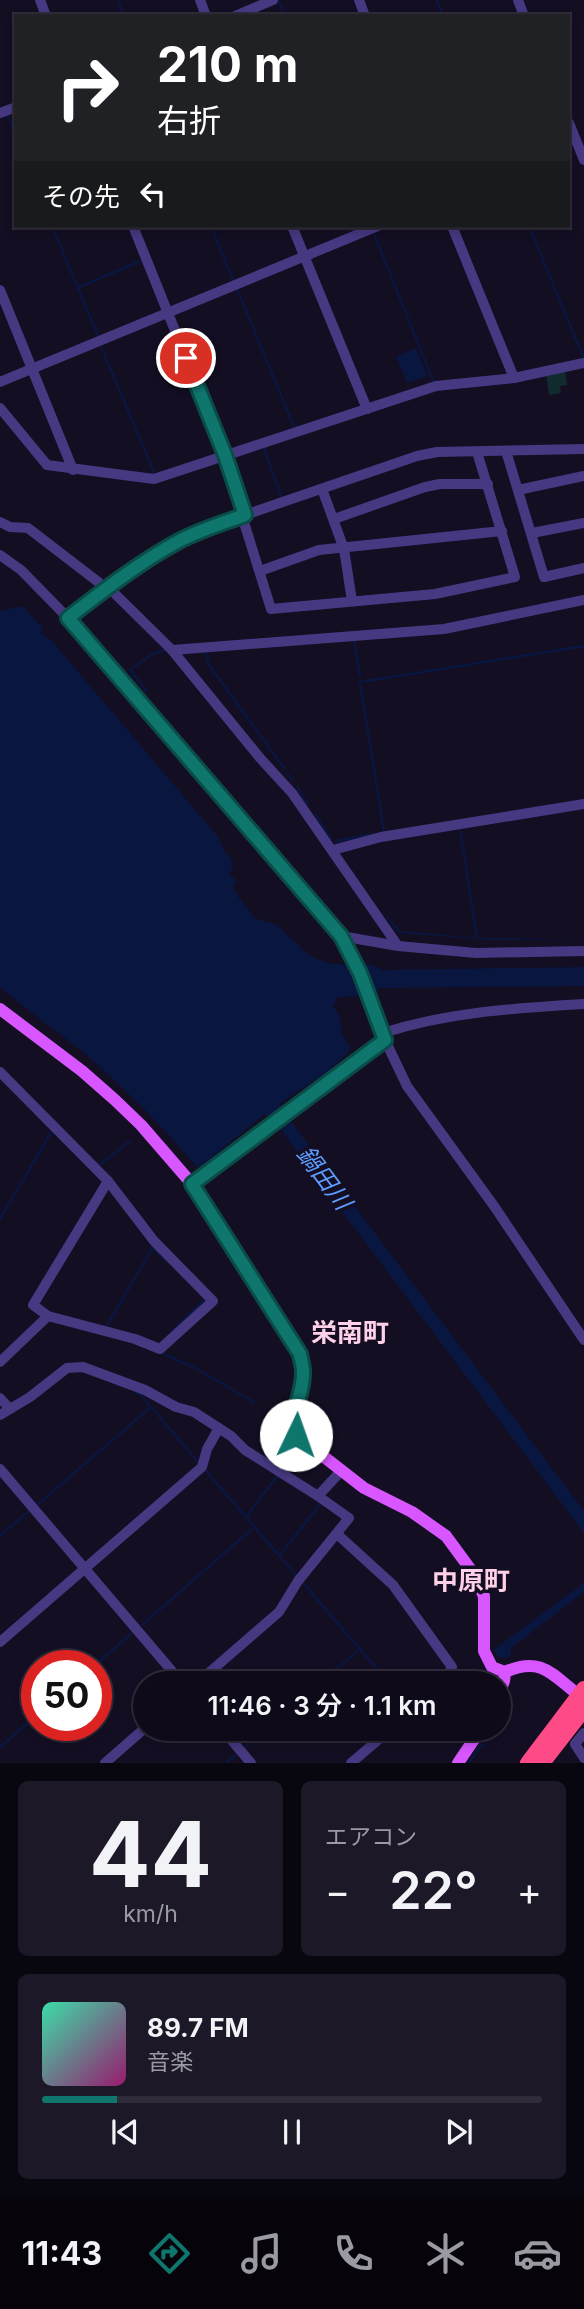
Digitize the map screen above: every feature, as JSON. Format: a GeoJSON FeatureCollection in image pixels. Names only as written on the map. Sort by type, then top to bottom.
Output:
{"type":"FeatureCollection","features":[{"type":"Feature","properties":{"kind":"highway"},"geometry":{"type":"LineString","coordinates":[[528,1763],[583,1698]]}},
{"type":"Feature","properties":{"kind":"highway"},"geometry":{"type":"LineString","coordinates":[[542,1763],[583,1698]]}},
{"type":"Feature","properties":{"kind":"main road"},"geometry":{"type":"LineString","coordinates":[[0,1009],[82,1071],[115,1100],[141,1125],[192,1184],[300,1354],[302,1388],[293,1417],[296,1435],[364,1488],[422,1518],[446,1536],[471,1570],[484,1596],[484,1651],[487,1661],[498,1671]]}},
{"type":"Feature","properties":{"kind":"main road"},"geometry":{"type":"LineString","coordinates":[[508,1671],[531,1664],[540,1667],[583,1698]]}},
{"type":"Feature","properties":{"kind":"main road"},"geometry":{"type":"LineString","coordinates":[[457,1763],[473,1741]]}},
{"type":"Feature","properties":{"kind":"street"},"geometry":{"type":"LineString","coordinates":[[240,14],[273,0]]}},
{"type":"Feature","properties":{"kind":"street"},"geometry":{"type":"LineString","coordinates":[[570,126],[584,160]]}},
{"type":"Feature","properties":{"kind":"street"},"geometry":{"type":"LineString","coordinates":[[134,228],[224,454],[271,609],[435,594],[515,577],[477,452]]}},
{"type":"Feature","properties":{"kind":"street"},"geometry":{"type":"LineString","coordinates":[[293,228],[367,409]]}},
{"type":"Feature","properties":{"kind":"street"},"geometry":{"type":"LineString","coordinates":[[0,382],[373,228]]}},
{"type":"Feature","properties":{"kind":"street"},"geometry":{"type":"LineString","coordinates":[[453,228],[514,377]]}},
{"type":"Feature","properties":{"kind":"street"},"geometry":{"type":"LineString","coordinates":[[0,290],[74,470]]}},
{"type":"Feature","properties":{"kind":"street"},"geometry":{"type":"LineString","coordinates":[[0,408],[47,465],[154,479],[436,386],[514,377],[584,363]]}},
{"type":"Feature","properties":{"kind":"street"},"geometry":{"type":"LineString","coordinates":[[68,618],[107,587],[204,529],[417,456],[437,452],[584,449]]}},
{"type":"Feature","properties":{"kind":"street"},"geometry":{"type":"LineString","coordinates":[[506,452],[544,577],[584,568]]}},
{"type":"Feature","properties":{"kind":"street"},"geometry":{"type":"LineString","coordinates":[[518,490],[584,476]]}},
{"type":"Feature","properties":{"kind":"street"},"geometry":{"type":"LineString","coordinates":[[334,519],[425,487],[440,484],[488,484]]}},
{"type":"Feature","properties":{"kind":"street"},"geometry":{"type":"LineString","coordinates":[[322,489],[344,549],[352,601]]}},
{"type":"Feature","properties":{"kind":"street"},"geometry":{"type":"LineString","coordinates":[[0,522],[10,527],[28,528],[107,587],[172,650],[292,793],[398,946]]}},
{"type":"Feature","properties":{"kind":"street"},"geometry":{"type":"LineString","coordinates":[[532,533],[584,523]]}},
{"type":"Feature","properties":{"kind":"street"},"geometry":{"type":"LineString","coordinates":[[260,571],[319,550],[502,531]]}},
{"type":"Feature","properties":{"kind":"street"},"geometry":{"type":"LineString","coordinates":[[0,555],[21,570],[68,618],[341,936],[407,1086],[494,1206],[584,1340]]}},
{"type":"Feature","properties":{"kind":"street"},"geometry":{"type":"LineString","coordinates":[[172,650],[444,629],[583,600],[584,612]]}},
{"type":"Feature","properties":{"kind":"street"},"geometry":{"type":"LineString","coordinates":[[333,850],[381,837],[584,804]]}},
{"type":"Feature","properties":{"kind":"street"},"geometry":{"type":"LineString","coordinates":[[341,936],[398,946],[476,953],[584,951]]}},
{"type":"Feature","properties":{"kind":"street"},"geometry":{"type":"LineString","coordinates":[[192,1184],[384,1036],[415,1023],[481,1011],[584,1004]]}},
{"type":"Feature","properties":{"kind":"street"},"geometry":{"type":"LineString","coordinates":[[0,1072],[108,1181],[154,1241],[213,1301],[160,1349],[135,1339],[48,1315],[33,1305],[108,1181]]}},
{"type":"Feature","properties":{"kind":"street"},"geometry":{"type":"LineString","coordinates":[[0,1362],[48,1315]]}},
{"type":"Feature","properties":{"kind":"street"},"geometry":{"type":"LineString","coordinates":[[0,1398],[5,1412],[30,1397],[67,1368],[83,1367],[145,1390],[176,1407],[194,1412],[219,1428],[245,1450],[349,1518],[298,1581],[279,1612],[211,1671]]}},
{"type":"Feature","properties":{"kind":"street"},"geometry":{"type":"LineString","coordinates":[[0,1643],[202,1467],[207,1449],[219,1428]]}},
{"type":"Feature","properties":{"kind":"street"},"geometry":{"type":"LineString","coordinates":[[0,1469],[172,1671]]}},
{"type":"Feature","properties":{"kind":"street"},"geometry":{"type":"LineString","coordinates":[[318,1496],[341,1471]]}},
{"type":"Feature","properties":{"kind":"street"},"geometry":{"type":"LineString","coordinates":[[337,1534],[393,1585],[452,1667],[450,1671]]}},
{"type":"Feature","properties":{"kind":"street"},"geometry":{"type":"LineString","coordinates":[[584,1733],[575,1744],[584,1758]]}},
{"type":"Feature","properties":{"kind":"street"},"geometry":{"type":"LineString","coordinates":[[105,1763],[133,1738]]}},
{"type":"Feature","properties":{"kind":"street"},"geometry":{"type":"LineString","coordinates":[[232,1741],[251,1763]]}},
{"type":"Feature","properties":{"kind":"street"},"geometry":{"type":"LineString","coordinates":[[351,1763],[377,1741]]}},
{"type":"Feature","properties":{"kind":"green space"},"geometry":{"type":"Polygon","coordinates":[[[565,371],[567,385],[560,386],[561,393],[549,395],[546,374],[565,371]]]}},
{"type":"Feature","properties":{"kind":"water"},"geometry":{"type":"Polygon","coordinates":[[[416,348],[427,376],[407,383],[396,356],[416,348]]]}},
{"type":"Feature","properties":{"kind":"water","name":"鍋田川"},"geometry":{"type":"Polygon","coordinates":[[[23,607],[43,628],[41,633],[52,641],[219,838],[226,855],[229,855],[233,862],[229,874],[237,881],[233,886],[255,918],[277,925],[311,957],[331,964],[366,963],[383,970],[584,967],[584,986],[379,988],[377,992],[364,996],[338,997],[333,1006],[340,1017],[342,1034],[349,1046],[349,1052],[327,1072],[279,1104],[282,1108],[278,1111],[283,1118],[287,1116],[584,1511],[584,1533],[271,1117],[265,1114],[198,1168],[103,1070],[0,987],[0,611],[23,607]]]}},
{"type":"Feature","properties":{"kind":"water"},"geometry":{"type":"Polygon","coordinates":[[[387,916],[401,931],[477,938],[584,939],[490,940],[399,933],[387,916]]]}},
{"type":"Feature","properties":{"kind":"water"},"geometry":{"type":"Polygon","coordinates":[[[584,1583],[584,1592],[511,1648],[511,1656],[500,1659],[493,1650],[584,1583]]]}},
{"type":"Feature","properties":{"kind":"waterway"},"geometry":{"type":"LineString","coordinates":[[118,0],[123,14]]}},
{"type":"Feature","properties":{"kind":"waterway"},"geometry":{"type":"LineString","coordinates":[[437,0],[442,14]]}},
{"type":"Feature","properties":{"kind":"waterway"},"geometry":{"type":"LineString","coordinates":[[279,1],[284,14]]}},
{"type":"Feature","properties":{"kind":"waterway"},"geometry":{"type":"LineString","coordinates":[[6,113],[14,131]]}},
{"type":"Feature","properties":{"kind":"waterway"},"geometry":{"type":"LineString","coordinates":[[53,228],[98,336]]}},
{"type":"Feature","properties":{"kind":"waterway"},"geometry":{"type":"LineString","coordinates":[[212,228],[233,280]]}},
{"type":"Feature","properties":{"kind":"waterway"},"geometry":{"type":"LineString","coordinates":[[530,228],[584,359]]}},
{"type":"Feature","properties":{"kind":"waterway"},"geometry":{"type":"LineString","coordinates":[[374,234],[434,383]]}},
{"type":"Feature","properties":{"kind":"waterway"},"geometry":{"type":"LineString","coordinates":[[79,287],[141,261]]}},
{"type":"Feature","properties":{"kind":"waterway"},"geometry":{"type":"LineString","coordinates":[[237,289],[295,429]]}},
{"type":"Feature","properties":{"kind":"waterway"},"geometry":{"type":"LineString","coordinates":[[101,346],[155,475]]}},
{"type":"Feature","properties":{"kind":"waterway"},"geometry":{"type":"LineString","coordinates":[[264,448],[281,496]]}},
{"type":"Feature","properties":{"kind":"waterway"},"geometry":{"type":"LineString","coordinates":[[354,641],[360,676]]}},
{"type":"Feature","properties":{"kind":"waterway"},"geometry":{"type":"LineString","coordinates":[[384,832],[360,682],[584,646]]}},
{"type":"Feature","properties":{"kind":"waterway"},"geometry":{"type":"LineString","coordinates":[[147,691],[130,670],[152,654],[165,650]]}},
{"type":"Feature","properties":{"kind":"waterway"},"geometry":{"type":"LineString","coordinates":[[206,652],[209,665],[284,768]]}},
{"type":"Feature","properties":{"kind":"waterway"},"geometry":{"type":"LineString","coordinates":[[287,773],[292,780]]}},
{"type":"Feature","properties":{"kind":"waterway"},"geometry":{"type":"LineString","coordinates":[[297,787],[308,805]]}},
{"type":"Feature","properties":{"kind":"waterway"},"geometry":{"type":"LineString","coordinates":[[315,814],[331,839]]}},
{"type":"Feature","properties":{"kind":"waterway"},"geometry":{"type":"LineString","coordinates":[[460,829],[477,938]]}},
{"type":"Feature","properties":{"kind":"waterway"},"geometry":{"type":"LineString","coordinates":[[336,841],[372,834]]}},
{"type":"Feature","properties":{"kind":"waterway"},"geometry":{"type":"LineString","coordinates":[[0,1219],[52,1131]]}},
{"type":"Feature","properties":{"kind":"waterway"},"geometry":{"type":"LineString","coordinates":[[98,1166],[130,1141]]}},
{"type":"Feature","properties":{"kind":"waterway"},"geometry":{"type":"LineString","coordinates":[[152,1246],[164,1259]]}},
{"type":"Feature","properties":{"kind":"waterway"},"geometry":{"type":"LineString","coordinates":[[105,1329],[153,1247]]}},
{"type":"Feature","properties":{"kind":"waterway"},"geometry":{"type":"LineString","coordinates":[[172,1331],[205,1299]]}},
{"type":"Feature","properties":{"kind":"waterway"},"geometry":{"type":"LineString","coordinates":[[164,1354],[195,1368],[254,1402]]}},
{"type":"Feature","properties":{"kind":"waterway"},"geometry":{"type":"LineString","coordinates":[[135,1392],[140,1394],[198,1462]]}},
{"type":"Feature","properties":{"kind":"waterway"},"geometry":{"type":"LineString","coordinates":[[37,1505],[151,1407]]}},
{"type":"Feature","properties":{"kind":"waterway"},"geometry":{"type":"LineString","coordinates":[[206,1471],[296,1575]]}},
{"type":"Feature","properties":{"kind":"waterway"},"geometry":{"type":"LineString","coordinates":[[246,1517],[278,1475]]}},
{"type":"Feature","properties":{"kind":"waterway"},"geometry":{"type":"LineString","coordinates":[[280,1555],[321,1503]]}},
{"type":"Feature","properties":{"kind":"waterway"},"geometry":{"type":"LineString","coordinates":[[0,1536],[29,1511]]}},
{"type":"Feature","properties":{"kind":"waterway"},"geometry":{"type":"LineString","coordinates":[[142,1625],[252,1529]]}},
{"type":"Feature","properties":{"kind":"waterway"},"geometry":{"type":"LineString","coordinates":[[303,1583],[379,1671]]}},
{"type":"Feature","properties":{"kind":"waterway"},"geometry":{"type":"LineString","coordinates":[[112,1650],[131,1634]]}},
{"type":"Feature","properties":{"kind":"waterway"},"geometry":{"type":"LineString","coordinates":[[334,1671],[360,1649]]}},
{"type":"Feature","properties":{"kind":"waterway"},"geometry":{"type":"LineString","coordinates":[[0,1747],[21,1729]]}},
{"type":"Feature","properties":{"kind":"waterway"},"geometry":{"type":"LineString","coordinates":[[246,1746],[252,1741]]}},
{"type":"Feature","properties":{"kind":"waterway"},"geometry":{"type":"LineString","coordinates":[[469,1763],[482,1744],[485,1746]]}},
{"type":"Feature","properties":{"kind":"waterway"},"geometry":{"type":"LineString","coordinates":[[226,1763],[236,1755]]}},
{"type":"Feature","properties":{"kind":"district","name":"栄南町"},"geometry":{"type":"Point","coordinates":[350,1333]}},
{"type":"Feature","properties":{"kind":"district","name":"中原町"},"geometry":{"type":"Point","coordinates":[471,1581]}},
{"type":"Feature","properties":{"kind":"route"},"geometry":{"type":"LineString","coordinates":[[186,358],[225,455],[245,515],[204,529],[154,556],[68,618],[341,936],[360,973],[385,1040],[192,1184],[300,1354],[302,1388],[293,1417],[296,1435]]}}]}
